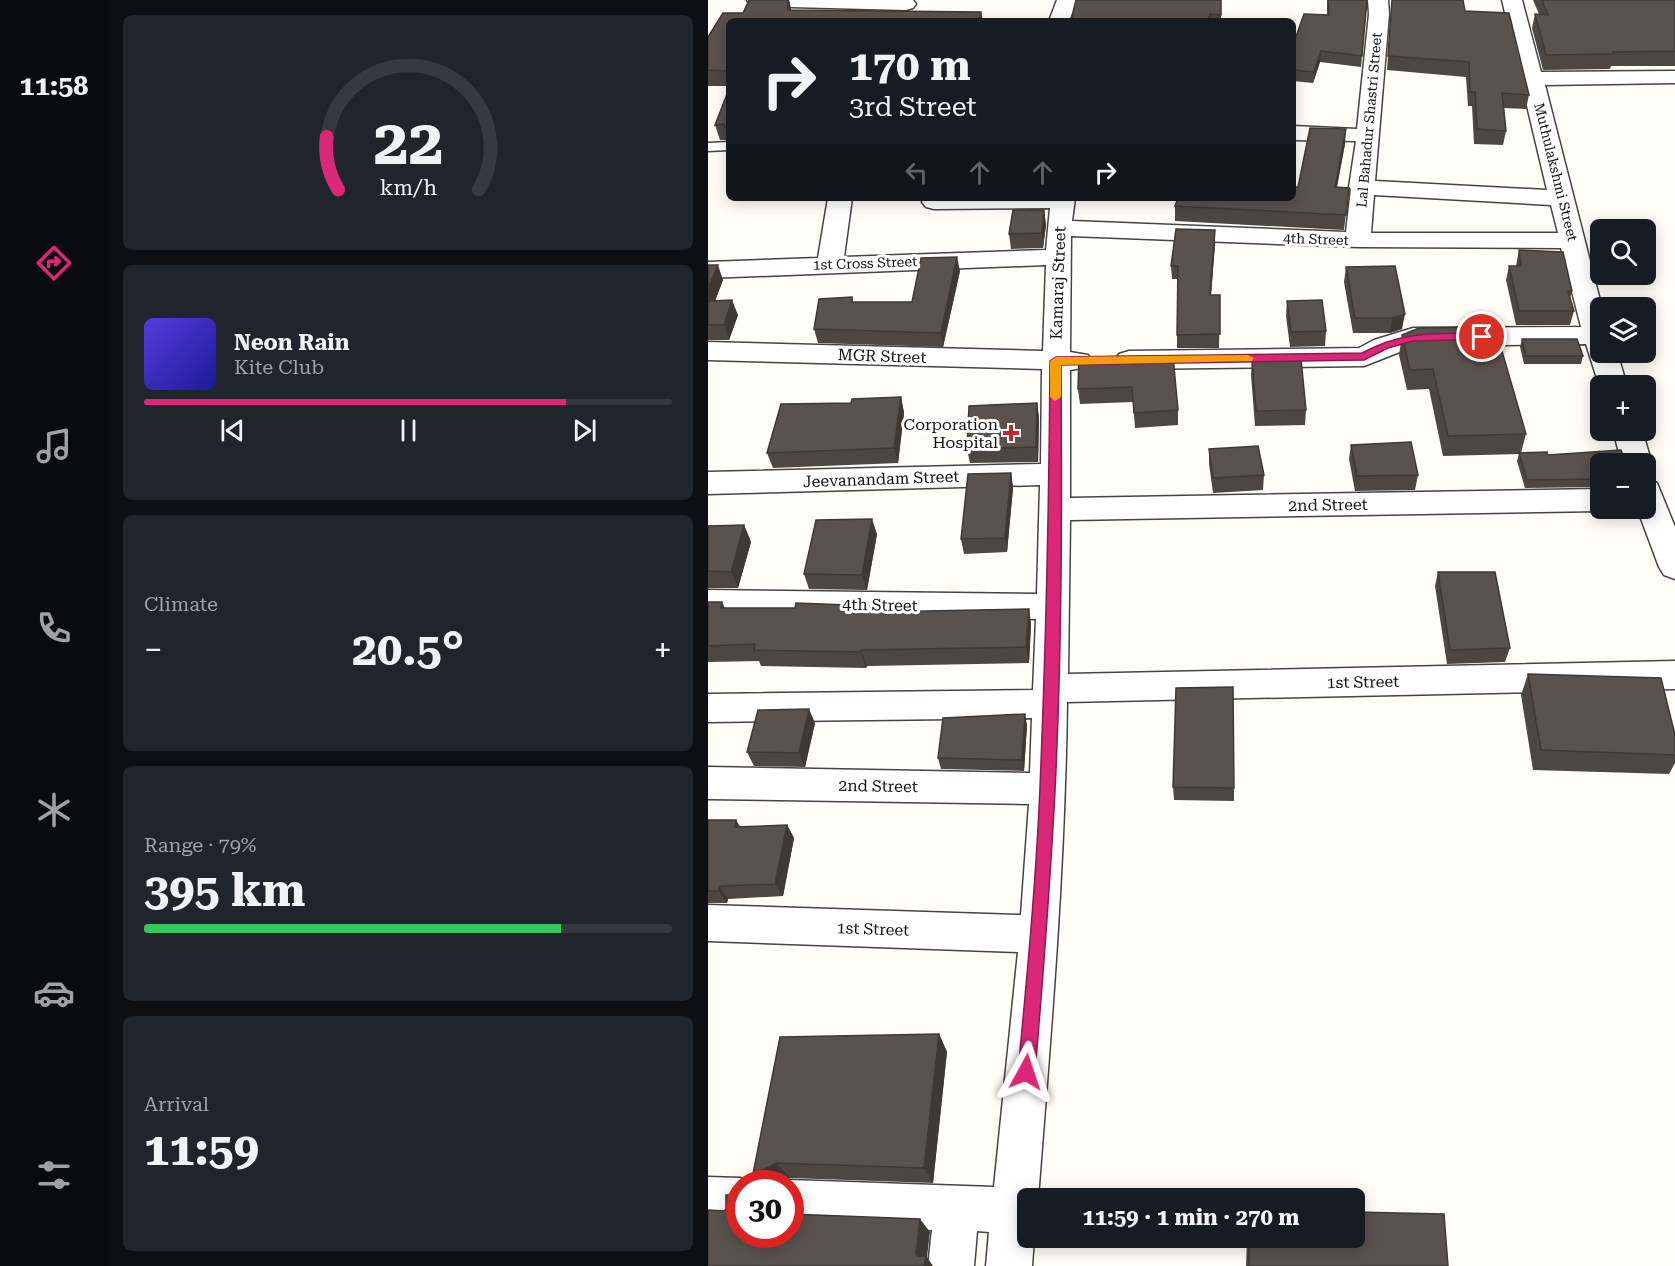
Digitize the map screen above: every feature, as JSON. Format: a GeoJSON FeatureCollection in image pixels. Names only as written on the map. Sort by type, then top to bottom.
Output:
{"type":"FeatureCollection","features":[{"type":"Feature","properties":{"kind":"street"},"geometry":{"type":"LineString","coordinates":[[757,0],[904,8]]}},
{"type":"Feature","properties":{"kind":"street"},"geometry":{"type":"LineString","coordinates":[[1060,18],[1067,0]]}},
{"type":"Feature","properties":{"kind":"street","name":"Lal Bahadur Shastri Street"},"geometry":{"type":"LineString","coordinates":[[1358,240],[1361,187],[1379,15],[1378,0]]}},
{"type":"Feature","properties":{"kind":"street","name":"Muthulakshmi Street"},"geometry":{"type":"LineString","coordinates":[[1512,0],[1560,198],[1590,306]]}},
{"type":"Feature","properties":{"kind":"street"},"geometry":{"type":"LineString","coordinates":[[1533,79],[1675,77]]}},
{"type":"Feature","properties":{"kind":"street"},"geometry":{"type":"LineString","coordinates":[[1296,133],[1368,136]]}},
{"type":"Feature","properties":{"kind":"street"},"geometry":{"type":"LineString","coordinates":[[1361,187],[1560,198]]}},
{"type":"Feature","properties":{"kind":"street"},"geometry":{"type":"LineString","coordinates":[[830,264],[840,201]]}},
{"type":"Feature","properties":{"kind":"street"},"geometry":{"type":"LineString","coordinates":[[934,202],[1061,221]]}},
{"type":"Feature","properties":{"kind":"street","name":"4th Street"},"geometry":{"type":"LineString","coordinates":[[1061,221],[1358,240],[1573,241]]}},
{"type":"Feature","properties":{"kind":"street","name":"1st Cross Street"},"geometry":{"type":"LineString","coordinates":[[708,270],[830,264],[1061,221]]}},
{"type":"Feature","properties":{"kind":"street","name":"Kamaraj Street"},"geometry":{"type":"LineString","coordinates":[[1009,1266],[1039,934],[1048,789],[1061,221]]}},
{"type":"Feature","properties":{"kind":"street","name":"MGR Street"},"geometry":{"type":"LineString","coordinates":[[708,351],[1056,361],[1364,357],[1384,346],[1413,337],[1590,344]]}},
{"type":"Feature","properties":{"kind":"street","name":"Jeevanandam Street"},"geometry":{"type":"LineString","coordinates":[[708,483],[1055,474]]}},
{"type":"Feature","properties":{"kind":"street","name":"2nd Street"},"geometry":{"type":"LineString","coordinates":[[1055,509],[1590,500]]}},
{"type":"Feature","properties":{"kind":"street"},"geometry":{"type":"LineString","coordinates":[[1655,519],[1675,567]]}},
{"type":"Feature","properties":{"kind":"street","name":"4th Street"},"geometry":{"type":"LineString","coordinates":[[708,603],[1052,607]]}},
{"type":"Feature","properties":{"kind":"street","name":"1st Street"},"geometry":{"type":"LineString","coordinates":[[708,708],[1675,675]]}},
{"type":"Feature","properties":{"kind":"street","name":"2nd Street"},"geometry":{"type":"LineString","coordinates":[[708,783],[1048,789]]}},
{"type":"Feature","properties":{"kind":"street","name":"1st Street"},"geometry":{"type":"LineString","coordinates":[[708,923],[1039,934]]}},
{"type":"Feature","properties":{"kind":"street"},"geometry":{"type":"LineString","coordinates":[[708,1199],[726,1200]]}},
{"type":"Feature","properties":{"kind":"street"},"geometry":{"type":"LineString","coordinates":[[804,1202],[1014,1210]]}},
{"type":"Feature","properties":{"kind":"street"},"geometry":{"type":"LineString","coordinates":[[951,1266],[957,1207]]}},
{"type":"Feature","properties":{"kind":"lane"},"geometry":{"type":"LineString","coordinates":[[708,147],[726,146]]}},
{"type":"Feature","properties":{"kind":"building"},"geometry":{"type":"Polygon","coordinates":[[[749,0],[788,0],[788,10],[981,12],[980,18],[726,18],[726,71],[708,70],[708,37],[723,13],[743,13],[749,0]]]}},
{"type":"Feature","properties":{"kind":"building"},"geometry":{"type":"Polygon","coordinates":[[[1076,0],[1221,0],[1221,15],[1210,14],[1209,18],[1072,18],[1076,0]]]}},
{"type":"Feature","properties":{"kind":"building"},"geometry":{"type":"Polygon","coordinates":[[[1328,0],[1367,0],[1362,56],[1321,51],[1314,72],[1296,70],[1296,37],[1304,14],[1329,15],[1328,0]]]}},
{"type":"Feature","properties":{"kind":"building"},"geometry":{"type":"Polygon","coordinates":[[[1392,0],[1463,0],[1465,11],[1509,13],[1529,95],[1502,93],[1506,131],[1477,129],[1475,92],[1470,92],[1469,62],[1388,56],[1392,0]]]}},
{"type":"Feature","properties":{"kind":"building"},"geometry":{"type":"Polygon","coordinates":[[[1542,0],[1675,0],[1675,51],[1546,55],[1535,14],[1548,15],[1542,0]]]}},
{"type":"Feature","properties":{"kind":"building"},"geometry":{"type":"Polygon","coordinates":[[[726,97],[726,128],[724,124],[715,125],[726,97]]]}},
{"type":"Feature","properties":{"kind":"building"},"geometry":{"type":"Polygon","coordinates":[[[1310,128],[1346,129],[1335,187],[1349,188],[1346,215],[1175,206],[1177,201],[1296,201],[1296,187],[1298,187],[1310,128]]]}},
{"type":"Feature","properties":{"kind":"building"},"geometry":{"type":"Polygon","coordinates":[[[1013,210],[1044,210],[1042,233],[1009,234],[1013,210]]]}},
{"type":"Feature","properties":{"kind":"building"},"geometry":{"type":"Polygon","coordinates":[[[1176,229],[1215,230],[1210,295],[1220,295],[1220,334],[1177,335],[1178,266],[1171,266],[1176,229]]]}},
{"type":"Feature","properties":{"kind":"building"},"geometry":{"type":"Polygon","coordinates":[[[1519,250],[1563,252],[1572,291],[1568,291],[1574,311],[1519,311],[1509,266],[1521,266],[1519,250]]]}},
{"type":"Feature","properties":{"kind":"building"},"geometry":{"type":"Polygon","coordinates":[[[957,257],[941,333],[814,329],[819,299],[852,297],[852,302],[912,302],[921,258],[957,257]]]}},
{"type":"Feature","properties":{"kind":"building"},"geometry":{"type":"Polygon","coordinates":[[[708,265],[718,265],[708,289],[708,265]]]}},
{"type":"Feature","properties":{"kind":"building"},"geometry":{"type":"Polygon","coordinates":[[[1395,266],[1405,314],[1392,318],[1355,318],[1346,267],[1395,266]]]}},
{"type":"Feature","properties":{"kind":"building"},"geometry":{"type":"Polygon","coordinates":[[[732,300],[724,325],[708,325],[708,301],[732,300]]]}},
{"type":"Feature","properties":{"kind":"building"},"geometry":{"type":"Polygon","coordinates":[[[1322,300],[1326,331],[1291,332],[1287,301],[1322,300]]]}},
{"type":"Feature","properties":{"kind":"building"},"geometry":{"type":"Polygon","coordinates":[[[1495,327],[1526,434],[1448,436],[1433,369],[1410,370],[1402,335],[1419,328],[1495,327]]]}},
{"type":"Feature","properties":{"kind":"building"},"geometry":{"type":"Polygon","coordinates":[[[1522,339],[1577,339],[1583,356],[1526,356],[1522,339]]]}},
{"type":"Feature","properties":{"kind":"building"},"geometry":{"type":"Polygon","coordinates":[[[1173,356],[1178,410],[1134,413],[1132,387],[1078,389],[1079,357],[1173,356]]]}},
{"type":"Feature","properties":{"kind":"building"},"geometry":{"type":"Polygon","coordinates":[[[1301,359],[1306,410],[1256,411],[1252,360],[1301,359]]]}},
{"type":"Feature","properties":{"kind":"building"},"geometry":{"type":"Polygon","coordinates":[[[901,397],[894,448],[767,453],[781,404],[851,403],[852,399],[901,397]]]}},
{"type":"Feature","properties":{"kind":"building"},"geometry":{"type":"Polygon","coordinates":[[[1037,403],[1036,447],[967,449],[969,406],[1037,403]]]}},
{"type":"Feature","properties":{"kind":"building"},"geometry":{"type":"Polygon","coordinates":[[[1411,442],[1418,475],[1357,476],[1351,445],[1411,442]]]}},
{"type":"Feature","properties":{"kind":"building"},"geometry":{"type":"Polygon","coordinates":[[[1258,446],[1264,475],[1213,478],[1209,449],[1258,446]]]}},
{"type":"Feature","properties":{"kind":"building"},"geometry":{"type":"Polygon","coordinates":[[[1621,450],[1622,453],[1590,453],[1590,479],[1527,480],[1519,453],[1547,452],[1548,455],[1621,450]]]}},
{"type":"Feature","properties":{"kind":"building"},"geometry":{"type":"Polygon","coordinates":[[[1011,473],[1005,538],[961,539],[968,474],[1011,473]]]}},
{"type":"Feature","properties":{"kind":"building"},"geometry":{"type":"Polygon","coordinates":[[[872,519],[862,575],[804,574],[816,520],[872,519]]]}},
{"type":"Feature","properties":{"kind":"building"},"geometry":{"type":"Polygon","coordinates":[[[744,525],[731,572],[708,571],[708,526],[744,525]]]}},
{"type":"Feature","properties":{"kind":"building"},"geometry":{"type":"Polygon","coordinates":[[[1438,572],[1495,572],[1510,648],[1450,650],[1438,572]]]}},
{"type":"Feature","properties":{"kind":"building"},"geometry":{"type":"Polygon","coordinates":[[[708,602],[722,602],[721,608],[795,608],[796,603],[874,606],[872,612],[1029,609],[1026,647],[861,650],[861,652],[754,650],[755,644],[708,646],[708,602]]]}},
{"type":"Feature","properties":{"kind":"building"},"geometry":{"type":"Polygon","coordinates":[[[1528,674],[1661,678],[1675,735],[1675,755],[1541,750],[1528,674]]]}},
{"type":"Feature","properties":{"kind":"building"},"geometry":{"type":"Polygon","coordinates":[[[1233,687],[1234,788],[1173,787],[1176,688],[1233,687]]]}},
{"type":"Feature","properties":{"kind":"building"},"geometry":{"type":"Polygon","coordinates":[[[809,709],[799,753],[747,752],[758,710],[809,709]]]}},
{"type":"Feature","properties":{"kind":"building"},"geometry":{"type":"Polygon","coordinates":[[[1025,714],[1022,760],[938,758],[943,718],[1025,714]]]}},
{"type":"Feature","properties":{"kind":"building"},"geometry":{"type":"Polygon","coordinates":[[[708,820],[736,820],[735,827],[787,825],[775,884],[720,886],[718,891],[708,891],[708,820]]]}},
{"type":"Feature","properties":{"kind":"building"},"geometry":{"type":"Polygon","coordinates":[[[939,1034],[924,1168],[776,1163],[763,1170],[754,1170],[780,1037],[939,1034]]]}},
{"type":"Feature","properties":{"kind":"building"},"geometry":{"type":"Polygon","coordinates":[[[726,1209],[726,1248],[804,1248],[804,1215],[920,1219],[916,1254],[926,1256],[924,1266],[708,1266],[708,1210],[724,1211],[726,1209]]]}},
{"type":"Feature","properties":{"kind":"building"},"geometry":{"type":"Polygon","coordinates":[[[1365,1212],[1444,1214],[1448,1266],[1249,1266],[1249,1248],[1365,1248],[1365,1212]]]}},
{"type":"Feature","properties":{"kind":"slow traffic"},"geometry":{"type":"LineString","coordinates":[[1055,397],[1056,361],[1248,358]]}},
{"type":"Feature","properties":{"kind":"place","name":"Corporation Hospital"},"geometry":{"type":"Point","coordinates":[1011,433]}},
{"type":"Feature","properties":{"kind":"route"},"geometry":{"type":"LineString","coordinates":[[1026,1072],[1039,934],[1048,789],[1056,361],[1364,357],[1384,346],[1413,337],[1482,337]]}}]}
